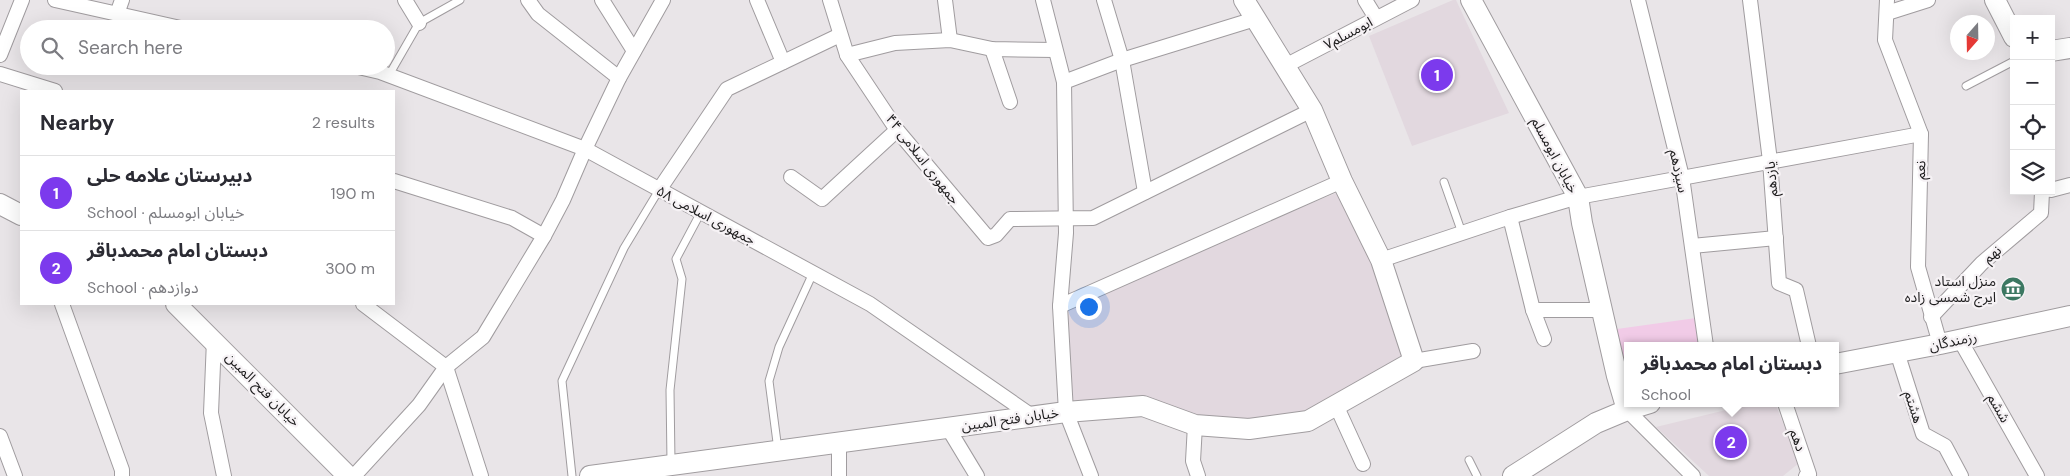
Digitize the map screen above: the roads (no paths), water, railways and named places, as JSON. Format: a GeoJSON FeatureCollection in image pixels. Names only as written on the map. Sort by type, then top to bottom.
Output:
{"type":"FeatureCollection","features":[{"type":"Feature","properties":{"kind":"street"},"geometry":{"type":"LineString","coordinates":[[0,55],[22,0]]}},
{"type":"Feature","properties":{"kind":"street"},"geometry":{"type":"LineString","coordinates":[[55,0],[144,20]]}},
{"type":"Feature","properties":{"kind":"street"},"geometry":{"type":"LineString","coordinates":[[117,14],[122,0]]}},
{"type":"Feature","properties":{"kind":"street"},"geometry":{"type":"LineString","coordinates":[[405,0],[419,23]]}},
{"type":"Feature","properties":{"kind":"street"},"geometry":{"type":"LineString","coordinates":[[528,0],[538,14],[619,78]]}},
{"type":"Feature","properties":{"kind":"street"},"geometry":{"type":"LineString","coordinates":[[602,0],[634,51]]}},
{"type":"Feature","properties":{"kind":"street"},"geometry":{"type":"LineString","coordinates":[[354,476],[419,405],[446,367],[483,337],[544,236],[563,200],[619,78],[663,0]]}},
{"type":"Feature","properties":{"kind":"street"},"geometry":{"type":"LineString","coordinates":[[757,0],[783,62]]}},
{"type":"Feature","properties":{"kind":"street","name":"جمهوری اسلامی ۴۴"},"geometry":{"type":"LineString","coordinates":[[830,0],[847,55],[897,130],[988,238],[996,235],[1010,219],[1064,220]]}},
{"type":"Feature","properties":{"kind":"street"},"geometry":{"type":"LineString","coordinates":[[945,0],[950,40]]}},
{"type":"Feature","properties":{"kind":"street"},"geometry":{"type":"LineString","coordinates":[[1043,0],[1064,82],[1064,220],[1066,233],[1060,306],[1066,412],[1090,476]]}},
{"type":"Feature","properties":{"kind":"street"},"geometry":{"type":"LineString","coordinates":[[1104,0],[1122,60],[1146,192]]}},
{"type":"Feature","properties":{"kind":"street"},"geometry":{"type":"LineString","coordinates":[[1244,0],[1312,110],[1342,181],[1381,260],[1414,361],[1473,351]]}},
{"type":"Feature","properties":{"kind":"street"},"geometry":{"type":"LineString","coordinates":[[1365,0],[1376,18]]}},
{"type":"Feature","properties":{"kind":"street","name":"ابومسلم۷"},"geometry":{"type":"LineString","coordinates":[[1285,66],[1412,0]]}},
{"type":"Feature","properties":{"kind":"street","name":"خیابان ابومسلم"},"geometry":{"type":"LineString","coordinates":[[1471,0],[1578,197],[1582,223],[1617,376],[1624,398]]}},
{"type":"Feature","properties":{"kind":"street","name":"سیزدهم"},"geometry":{"type":"LineString","coordinates":[[1638,0],[1682,177],[1705,342]]}},
{"type":"Feature","properties":{"kind":"street","name":"یازدهم"},"geometry":{"type":"LineString","coordinates":[[1750,0],[1770,161],[1779,283],[1796,290],[1808,342]]}},
{"type":"Feature","properties":{"kind":"street"},"geometry":{"type":"LineString","coordinates":[[1887,7],[1928,0]]}},
{"type":"Feature","properties":{"kind":"street"},"geometry":{"type":"LineString","coordinates":[[1995,0],[2010,29]]}},
{"type":"Feature","properties":{"kind":"street","name":"نعم"},"geometry":{"type":"LineString","coordinates":[[1887,7],[1885,40],[1921,134],[1918,267],[1940,344]]}},
{"type":"Feature","properties":{"kind":"street"},"geometry":{"type":"LineString","coordinates":[[1064,82],[1122,60],[1255,19]]}},
{"type":"Feature","properties":{"kind":"street"},"geometry":{"type":"LineString","coordinates":[[659,190],[727,89],[840,36]]}},
{"type":"Feature","properties":{"kind":"street"},"geometry":{"type":"LineString","coordinates":[[847,55],[895,43],[950,40],[992,48],[1055,50]]}},
{"type":"Feature","properties":{"kind":"street"},"geometry":{"type":"LineString","coordinates":[[992,48],[1010,102]]}},
{"type":"Feature","properties":{"kind":"street"},"geometry":{"type":"LineString","coordinates":[[2055,50],[2070,48]]}},
{"type":"Feature","properties":{"kind":"street"},"geometry":{"type":"LineString","coordinates":[[0,74],[52,90]]}},
{"type":"Feature","properties":{"kind":"street","name":"جمهوری اسلامی ۵۸"},"geometry":{"type":"LineString","coordinates":[[388,75],[585,149],[870,304],[1032,416]]}},
{"type":"Feature","properties":{"kind":"street"},"geometry":{"type":"LineString","coordinates":[[1064,220],[1093,218],[1312,110]]}},
{"type":"Feature","properties":{"kind":"street"},"geometry":{"type":"LineString","coordinates":[[791,177],[822,199],[897,130]]}},
{"type":"Feature","properties":{"kind":"street"},"geometry":{"type":"LineString","coordinates":[[1381,260],[1510,217],[1578,197],[1921,134]]}},
{"type":"Feature","properties":{"kind":"street"},"geometry":{"type":"LineString","coordinates":[[395,180],[512,218],[544,236]]}},
{"type":"Feature","properties":{"kind":"street"},"geometry":{"type":"LineString","coordinates":[[1060,306],[1342,181]]}},
{"type":"Feature","properties":{"kind":"street"},"geometry":{"type":"LineString","coordinates":[[2055,189],[2070,185]]}},
{"type":"Feature","properties":{"kind":"street","name":"نهم"},"geometry":{"type":"LineString","coordinates":[[1931,317],[1982,263],[2041,214],[2042,195]]}},
{"type":"Feature","properties":{"kind":"street"},"geometry":{"type":"LineString","coordinates":[[0,204],[20,214]]}},
{"type":"Feature","properties":{"kind":"street"},"geometry":{"type":"LineString","coordinates":[[1510,217],[1533,310],[1544,340]]}},
{"type":"Feature","properties":{"kind":"street"},"geometry":{"type":"LineString","coordinates":[[1692,246],[1776,238]]}},
{"type":"Feature","properties":{"kind":"street"},"geometry":{"type":"LineString","coordinates":[[62,305],[122,470],[122,476]]}},
{"type":"Feature","properties":{"kind":"street","name":"خیابان فتح المبین"},"geometry":{"type":"LineString","coordinates":[[177,305],[348,476]]}},
{"type":"Feature","properties":{"kind":"street"},"geometry":{"type":"LineString","coordinates":[[364,305],[446,367],[481,476]]}},
{"type":"Feature","properties":{"kind":"street"},"geometry":{"type":"LineString","coordinates":[[1533,310],[1602,310]]}},
{"type":"Feature","properties":{"kind":"street","name":"رزمندگان"},"geometry":{"type":"LineString","coordinates":[[1839,363],[2070,316]]}},
{"type":"Feature","properties":{"kind":"street"},"geometry":{"type":"LineString","coordinates":[[214,340],[211,413],[224,476]]}},
{"type":"Feature","properties":{"kind":"street","name":"ششم"},"geometry":{"type":"LineString","coordinates":[[1960,340],[2038,476]]}},
{"type":"Feature","properties":{"kind":"street","name":"هشتم"},"geometry":{"type":"LineString","coordinates":[[1897,352],[1923,434],[1945,446],[1961,476]]}},
{"type":"Feature","properties":{"kind":"street","name":"خیابان فتح المبین"},"geometry":{"type":"LineString","coordinates":[[590,476],[674,470],[839,442],[1032,416],[1143,406],[1195,425],[1248,429],[1308,421],[1414,361]]}},
{"type":"Feature","properties":{"kind":"street"},"geometry":{"type":"LineString","coordinates":[[1336,405],[1363,464]]}},
{"type":"Feature","properties":{"kind":"street"},"geometry":{"type":"LineString","coordinates":[[1517,475],[1596,423],[1637,407]]}},
{"type":"Feature","properties":{"kind":"street","name":"دهم"},"geometry":{"type":"LineString","coordinates":[[1786,407],[1809,474],[1806,476]]}},
{"type":"Feature","properties":{"kind":"street"},"geometry":{"type":"LineString","coordinates":[[1628,410],[1693,476]]}},
{"type":"Feature","properties":{"kind":"street"},"geometry":{"type":"LineString","coordinates":[[1195,425],[1193,461],[1198,476]]}},
{"type":"Feature","properties":{"kind":"street"},"geometry":{"type":"LineString","coordinates":[[948,428],[977,476]]}},
{"type":"Feature","properties":{"kind":"street"},"geometry":{"type":"LineString","coordinates":[[0,436],[15,476]]}},
{"type":"Feature","properties":{"kind":"street"},"geometry":{"type":"LineString","coordinates":[[839,442],[839,476]]}},
{"type":"Feature","properties":{"kind":"lane"},"geometry":{"type":"LineString","coordinates":[[395,63],[419,23],[460,0]]}},
{"type":"Feature","properties":{"kind":"lane"},"geometry":{"type":"LineString","coordinates":[[1966,86],[2010,63]]}},
{"type":"Feature","properties":{"kind":"lane"},"geometry":{"type":"LineString","coordinates":[[1444,182],[1462,233]]}},
{"type":"Feature","properties":{"kind":"lane"},"geometry":{"type":"LineString","coordinates":[[572,476],[562,381],[624,248],[659,190]]}},
{"type":"Feature","properties":{"kind":"lane"},"geometry":{"type":"LineString","coordinates":[[674,470],[670,390],[682,279],[676,260],[701,212]]}},
{"type":"Feature","properties":{"kind":"lane"},"geometry":{"type":"LineString","coordinates":[[778,451],[768,381],[778,346],[813,273]]}},
{"type":"Feature","properties":{"kind":"lane"},"geometry":{"type":"LineString","coordinates":[[1470,460],[1477,476]]}},
{"type":"Feature","properties":{"kind":"place","name":"دبیرستان علامه حلی"},"geometry":{"type":"Point","coordinates":[1437,75]}},
{"type":"Feature","properties":{"kind":"place","name":"منزل استاد ایرج شمسى زاده"},"geometry":{"type":"Point","coordinates":[2013,289]}},
{"type":"Feature","properties":{"kind":"place","name":"دبستان امام محمدباقر"},"geometry":{"type":"Point","coordinates":[1731,442]}}]}
